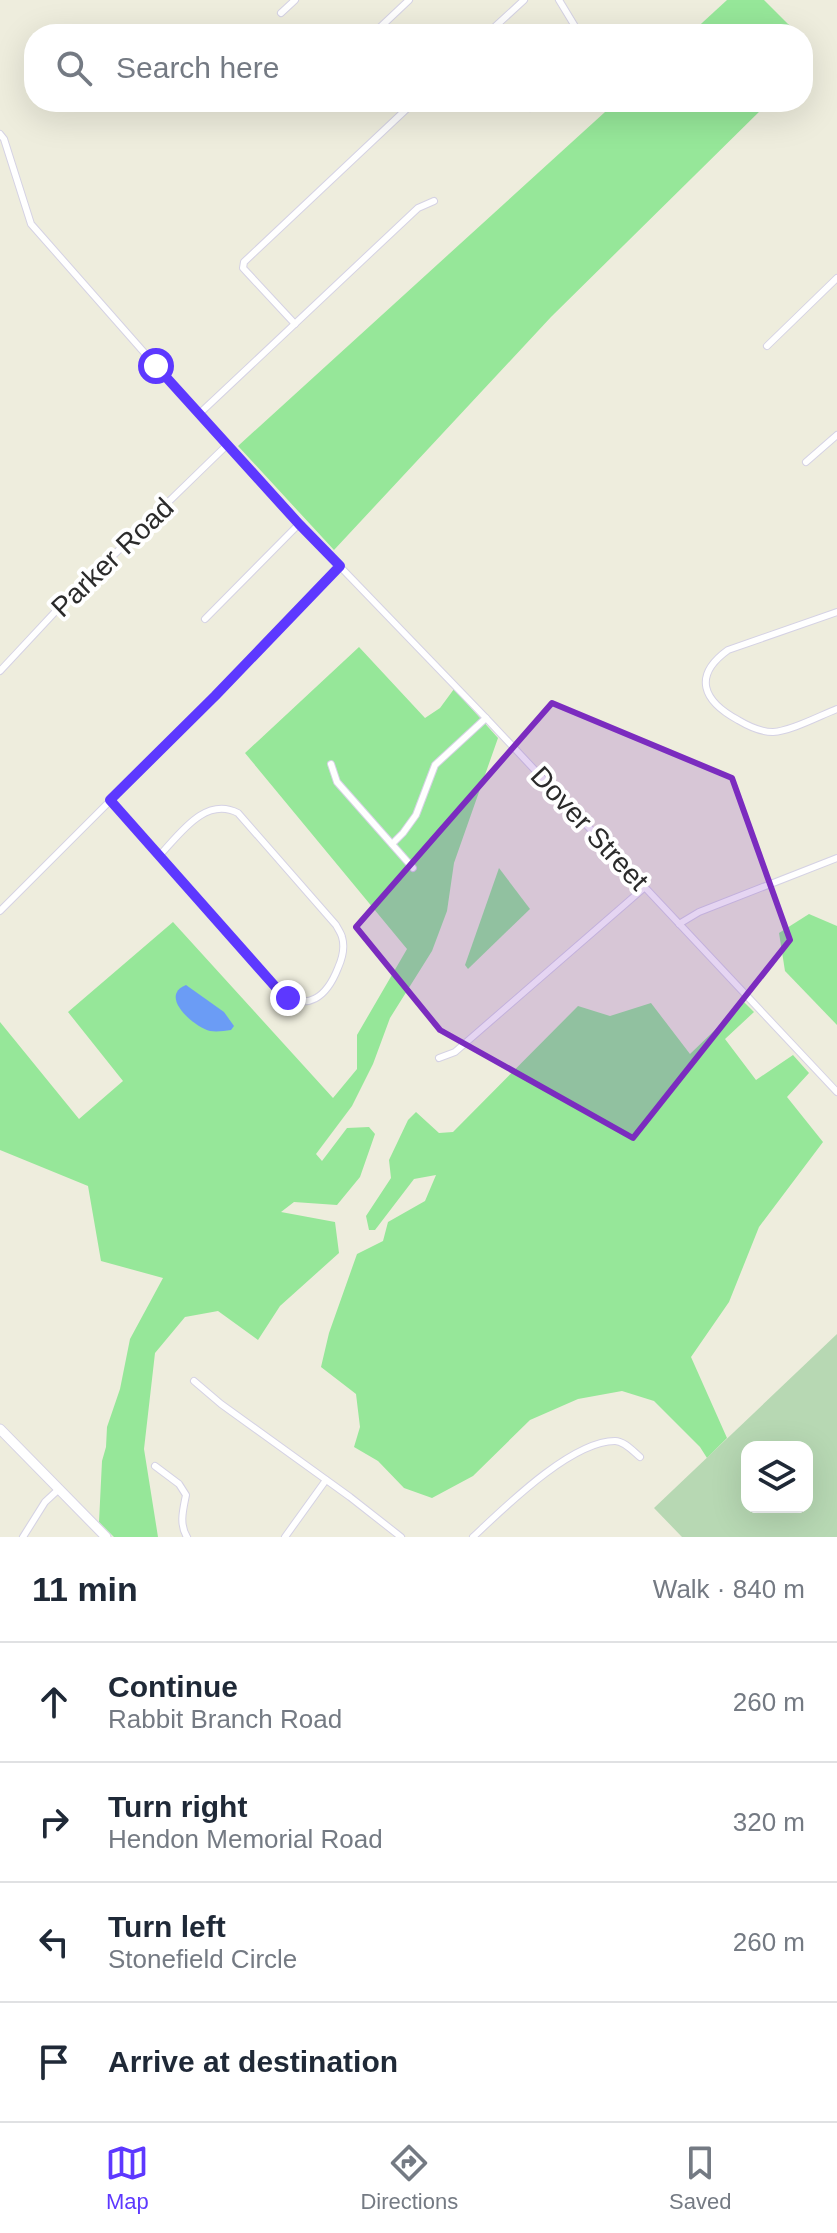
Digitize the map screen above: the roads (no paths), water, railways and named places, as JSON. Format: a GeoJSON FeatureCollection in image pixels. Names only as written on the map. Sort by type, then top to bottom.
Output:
{"type":"FeatureCollection","features":[{"type":"Feature","properties":{"kind":"street"},"geometry":{"type":"LineString","coordinates":[[281,13],[295,0]]}},
{"type":"Feature","properties":{"kind":"street"},"geometry":{"type":"LineString","coordinates":[[384,24],[409,0]]}},
{"type":"Feature","properties":{"kind":"street"},"geometry":{"type":"LineString","coordinates":[[498,24],[524,0]]}},
{"type":"Feature","properties":{"kind":"street"},"geometry":{"type":"LineString","coordinates":[[559,0],[574,24]]}},
{"type":"Feature","properties":{"kind":"street"},"geometry":{"type":"LineString","coordinates":[[295,324],[242,265],[403,112]]}},
{"type":"Feature","properties":{"kind":"street","name":"Dover Street"},"geometry":{"type":"LineString","coordinates":[[0,134],[31,224],[299,524],[837,1092]]}},
{"type":"Feature","properties":{"kind":"street"},"geometry":{"type":"LineString","coordinates":[[199,414],[418,208],[434,201]]}},
{"type":"Feature","properties":{"kind":"street"},"geometry":{"type":"LineString","coordinates":[[767,346],[837,278]]}},
{"type":"Feature","properties":{"kind":"street"},"geometry":{"type":"LineString","coordinates":[[806,462],[837,435]]}},
{"type":"Feature","properties":{"kind":"street","name":"Parker Road"},"geometry":{"type":"LineString","coordinates":[[0,671],[55,612],[227,445]]}},
{"type":"Feature","properties":{"kind":"street"},"geometry":{"type":"LineString","coordinates":[[205,619],[299,524]]}},
{"type":"Feature","properties":{"kind":"street"},"geometry":{"type":"LineString","coordinates":[[0,911],[340,566]]}},
{"type":"Feature","properties":{"kind":"street"},"geometry":{"type":"LineString","coordinates":[[837,612],[728,650],[707,670],[705,683],[708,695],[716,706],[750,727],[765,731],[783,730],[837,709]]}},
{"type":"Feature","properties":{"kind":"street"},"geometry":{"type":"LineString","coordinates":[[392,844],[416,815],[435,765],[486,718]]}},
{"type":"Feature","properties":{"kind":"street"},"geometry":{"type":"LineString","coordinates":[[331,764],[337,782],[413,868]]}},
{"type":"Feature","properties":{"kind":"street"},"geometry":{"type":"LineString","coordinates":[[110,800],[159,856],[280,992],[298,1001],[309,1002],[330,987],[342,958],[343,938],[336,925],[238,813],[220,807],[201,813],[159,856]]}},
{"type":"Feature","properties":{"kind":"street"},"geometry":{"type":"LineString","coordinates":[[679,924],[699,912],[837,858]]}},
{"type":"Feature","properties":{"kind":"street"},"geometry":{"type":"LineString","coordinates":[[439,1058],[455,1052],[645,887]]}},
{"type":"Feature","properties":{"kind":"street"},"geometry":{"type":"LineString","coordinates":[[194,1381],[401,1537]]}},
{"type":"Feature","properties":{"kind":"street"},"geometry":{"type":"LineString","coordinates":[[0,1429],[106,1537]]}},
{"type":"Feature","properties":{"kind":"street"},"geometry":{"type":"LineString","coordinates":[[473,1537],[558,1463],[585,1448],[616,1440],[640,1457]]}},
{"type":"Feature","properties":{"kind":"street"},"geometry":{"type":"LineString","coordinates":[[155,1466],[179,1484],[186,1495],[182,1513],[183,1530],[187,1537]]}},
{"type":"Feature","properties":{"kind":"street"},"geometry":{"type":"LineString","coordinates":[[285,1537],[326,1480]]}},
{"type":"Feature","properties":{"kind":"street"},"geometry":{"type":"LineString","coordinates":[[23,1537],[45,1502],[59,1489]]}},
{"type":"Feature","properties":{"kind":"water"},"geometry":{"type":"Polygon","coordinates":[[[186,985],[224,1012],[234,1026],[231,1030],[210,1031],[188,1018],[177,1003],[176,996],[178,990],[186,985]]]}}]}
